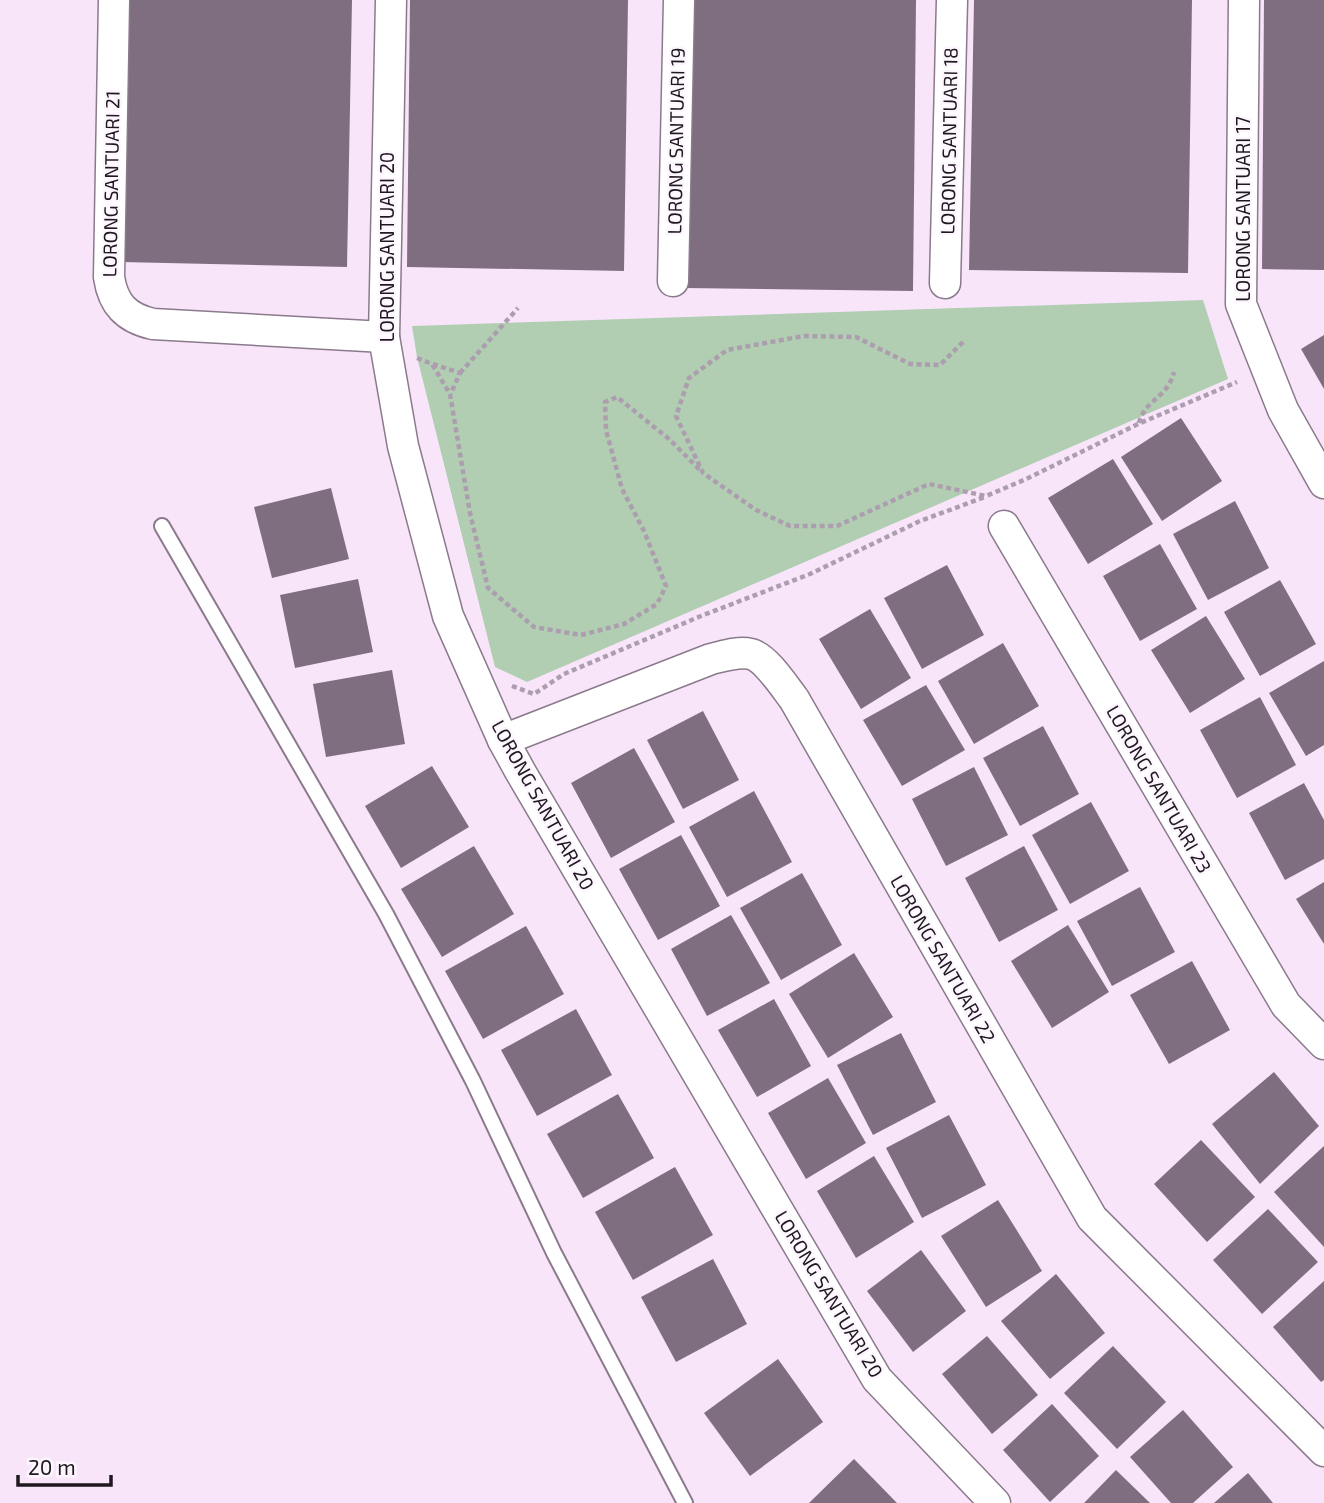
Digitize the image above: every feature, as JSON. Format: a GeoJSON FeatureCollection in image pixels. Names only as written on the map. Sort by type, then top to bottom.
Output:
{"type":"FeatureCollection","features":[{"type":"Feature","properties":{"kind":"street","name":"LORONG SANTUARI 21"},"geometry":{"type":"LineString","coordinates":[[114,0],[109,277],[117,304],[139,321],[153,324],[383,337]]}},
{"type":"Feature","properties":{"kind":"street","name":"LORONG SANTUARI 20"},"geometry":{"type":"LineString","coordinates":[[391,0],[383,337],[404,446],[448,616],[503,740],[877,1379],[995,1503]]}},
{"type":"Feature","properties":{"kind":"street","name":"LORONG SANTUARI 19"},"geometry":{"type":"LineString","coordinates":[[673,281],[679,0]]}},
{"type":"Feature","properties":{"kind":"street","name":"LORONG SANTUARI 18"},"geometry":{"type":"LineString","coordinates":[[945,283],[952,0]]}},
{"type":"Feature","properties":{"kind":"street","name":"LORONG SANTUARI 17"},"geometry":{"type":"LineString","coordinates":[[1244,0],[1241,304],[1283,410],[1324,483]]}},
{"type":"Feature","properties":{"kind":"street","name":"LORONG SANTUARI 23"},"geometry":{"type":"LineString","coordinates":[[1004,526],[1286,1005],[1324,1044]]}},
{"type":"Feature","properties":{"kind":"street","name":"LORONG SANTUARI 22"},"geometry":{"type":"LineString","coordinates":[[503,740],[711,659],[733,654],[753,654],[775,674],[793,699],[1092,1218],[1324,1451]]}},
{"type":"Feature","properties":{"kind":"lane"},"geometry":{"type":"LineString","coordinates":[[162,526],[386,914],[473,1082],[554,1253],[685,1503]]}},
{"type":"Feature","properties":{"kind":"path"},"geometry":{"type":"LineString","coordinates":[[450,394],[460,373],[518,308]]}},
{"type":"Feature","properties":{"kind":"path"},"geometry":{"type":"LineString","coordinates":[[383,337],[399,336],[404,353],[460,373]]}},
{"type":"Feature","properties":{"kind":"path"},"geometry":{"type":"LineString","coordinates":[[703,473],[677,416],[689,378],[727,350],[804,336],[856,337],[910,365],[940,365],[963,342]]}},
{"type":"Feature","properties":{"kind":"path"},"geometry":{"type":"LineString","coordinates":[[432,364],[450,394],[454,431],[470,513],[488,588],[534,626],[581,635],[624,624],[657,604],[666,586],[622,489],[606,430],[605,402],[617,397],[669,439],[703,473],[756,510],[790,526],[837,526],[929,484],[986,496],[1004,526]]}},
{"type":"Feature","properties":{"kind":"path"},"geometry":{"type":"LineString","coordinates":[[1138,424],[1142,410],[1171,386],[1174,372]]}},
{"type":"Feature","properties":{"kind":"path"},"geometry":{"type":"LineString","coordinates":[[504,683],[534,694],[564,674],[701,616],[810,574],[920,521],[1024,480],[1138,424],[1237,382]]}},
{"type":"Feature","properties":{"kind":"green space"},"geometry":{"type":"Polygon","coordinates":[[[1203,300],[1228,379],[527,682],[495,667],[417,357],[412,326],[1203,300]]]}},
{"type":"Feature","properties":{"kind":"building"},"geometry":{"type":"Polygon","coordinates":[[[126,0],[352,0],[347,267],[121,262],[126,0]]]}},
{"type":"Feature","properties":{"kind":"building"},"geometry":{"type":"Polygon","coordinates":[[[410,0],[628,0],[624,271],[407,267],[410,0]]]}},
{"type":"Feature","properties":{"kind":"building"},"geometry":{"type":"Polygon","coordinates":[[[687,0],[916,0],[913,291],[684,288],[687,0]]]}},
{"type":"Feature","properties":{"kind":"building"},"geometry":{"type":"Polygon","coordinates":[[[974,0],[1192,0],[1188,273],[969,270],[974,0]]]}},
{"type":"Feature","properties":{"kind":"building"},"geometry":{"type":"Polygon","coordinates":[[[1264,0],[1324,0],[1324,270],[1262,269],[1264,0]]]}},
{"type":"Feature","properties":{"kind":"building"},"geometry":{"type":"Polygon","coordinates":[[[1324,335],[1324,389],[1301,349],[1324,335]]]}},
{"type":"Feature","properties":{"kind":"building"},"geometry":{"type":"Polygon","coordinates":[[[1181,418],[1222,481],[1162,521],[1121,457],[1181,418]]]}},
{"type":"Feature","properties":{"kind":"building"},"geometry":{"type":"Polygon","coordinates":[[[1113,459],[1153,524],[1088,564],[1048,498],[1113,459]]]}},
{"type":"Feature","properties":{"kind":"building"},"geometry":{"type":"Polygon","coordinates":[[[331,488],[349,559],[272,578],[254,507],[331,488]]]}},
{"type":"Feature","properties":{"kind":"building"},"geometry":{"type":"Polygon","coordinates":[[[1235,501],[1269,568],[1208,600],[1173,534],[1235,501]]]}},
{"type":"Feature","properties":{"kind":"building"},"geometry":{"type":"Polygon","coordinates":[[[1160,544],[1197,609],[1140,641],[1103,576],[1160,544]]]}},
{"type":"Feature","properties":{"kind":"building"},"geometry":{"type":"Polygon","coordinates":[[[947,565],[984,635],[922,669],[884,598],[947,565]]]}},
{"type":"Feature","properties":{"kind":"building"},"geometry":{"type":"Polygon","coordinates":[[[358,579],[373,652],[295,668],[280,595],[358,579]]]}},
{"type":"Feature","properties":{"kind":"building"},"geometry":{"type":"Polygon","coordinates":[[[1280,580],[1316,644],[1260,676],[1224,612],[1280,580]]]}},
{"type":"Feature","properties":{"kind":"building"},"geometry":{"type":"Polygon","coordinates":[[[870,609],[911,678],[861,709],[819,639],[870,609]]]}},
{"type":"Feature","properties":{"kind":"building"},"geometry":{"type":"Polygon","coordinates":[[[1206,616],[1245,679],[1190,713],[1151,650],[1206,616]]]}},
{"type":"Feature","properties":{"kind":"building"},"geometry":{"type":"Polygon","coordinates":[[[1003,643],[1039,706],[974,744],[938,681],[1003,643]]]}},
{"type":"Feature","properties":{"kind":"building"},"geometry":{"type":"Polygon","coordinates":[[[1324,661],[1324,745],[1306,756],[1269,693],[1324,661]]]}},
{"type":"Feature","properties":{"kind":"building"},"geometry":{"type":"Polygon","coordinates":[[[392,670],[405,744],[326,757],[313,684],[392,670]]]}},
{"type":"Feature","properties":{"kind":"building"},"geometry":{"type":"Polygon","coordinates":[[[926,685],[965,750],[902,786],[863,720],[926,685]]]}},
{"type":"Feature","properties":{"kind":"building"},"geometry":{"type":"Polygon","coordinates":[[[1260,697],[1296,765],[1237,798],[1200,730],[1260,697]]]}},
{"type":"Feature","properties":{"kind":"building"},"geometry":{"type":"Polygon","coordinates":[[[703,711],[739,780],[683,809],[647,740],[703,711]]]}},
{"type":"Feature","properties":{"kind":"building"},"geometry":{"type":"Polygon","coordinates":[[[1043,726],[1079,794],[1020,826],[983,758],[1043,726]]]}},
{"type":"Feature","properties":{"kind":"building"},"geometry":{"type":"Polygon","coordinates":[[[634,748],[675,822],[611,858],[571,783],[634,748]]]}},
{"type":"Feature","properties":{"kind":"building"},"geometry":{"type":"Polygon","coordinates":[[[432,766],[469,827],[401,868],[365,806],[432,766]]]}},
{"type":"Feature","properties":{"kind":"building"},"geometry":{"type":"Polygon","coordinates":[[[974,767],[1008,835],[946,866],[912,799],[974,767]]]}},
{"type":"Feature","properties":{"kind":"building"},"geometry":{"type":"Polygon","coordinates":[[[1304,783],[1324,820],[1324,859],[1285,880],[1249,813],[1304,783]]]}},
{"type":"Feature","properties":{"kind":"building"},"geometry":{"type":"Polygon","coordinates":[[[754,791],[792,862],[727,897],[689,827],[754,791]]]}},
{"type":"Feature","properties":{"kind":"building"},"geometry":{"type":"Polygon","coordinates":[[[1091,802],[1129,871],[1070,904],[1032,835],[1091,802]]]}},
{"type":"Feature","properties":{"kind":"building"},"geometry":{"type":"Polygon","coordinates":[[[681,835],[720,906],[658,940],[619,869],[681,835]]]}},
{"type":"Feature","properties":{"kind":"building"},"geometry":{"type":"Polygon","coordinates":[[[474,846],[514,914],[442,957],[401,889],[474,846]]]}},
{"type":"Feature","properties":{"kind":"building"},"geometry":{"type":"Polygon","coordinates":[[[1024,846],[1058,910],[999,942],[965,878],[1024,846]]]}},
{"type":"Feature","properties":{"kind":"building"},"geometry":{"type":"Polygon","coordinates":[[[802,873],[842,945],[781,980],[740,908],[802,873]]]}},
{"type":"Feature","properties":{"kind":"building"},"geometry":{"type":"Polygon","coordinates":[[[1324,882],[1324,944],[1296,899],[1324,882]]]}},
{"type":"Feature","properties":{"kind":"building"},"geometry":{"type":"Polygon","coordinates":[[[1140,887],[1175,952],[1112,986],[1077,921],[1140,887]]]}},
{"type":"Feature","properties":{"kind":"building"},"geometry":{"type":"Polygon","coordinates":[[[731,915],[770,983],[707,1016],[671,949],[731,915]]]}},
{"type":"Feature","properties":{"kind":"building"},"geometry":{"type":"Polygon","coordinates":[[[1068,925],[1109,992],[1052,1028],[1011,961],[1068,925]]]}},
{"type":"Feature","properties":{"kind":"building"},"geometry":{"type":"Polygon","coordinates":[[[526,926],[564,994],[483,1039],[445,971],[526,926]]]}},
{"type":"Feature","properties":{"kind":"building"},"geometry":{"type":"Polygon","coordinates":[[[854,953],[893,1017],[828,1058],[789,994],[854,953]]]}},
{"type":"Feature","properties":{"kind":"building"},"geometry":{"type":"Polygon","coordinates":[[[1192,961],[1230,1030],[1169,1064],[1130,995],[1192,961]]]}},
{"type":"Feature","properties":{"kind":"building"},"geometry":{"type":"Polygon","coordinates":[[[774,999],[811,1066],[757,1097],[718,1030],[774,999]]]}},
{"type":"Feature","properties":{"kind":"building"},"geometry":{"type":"Polygon","coordinates":[[[576,1009],[612,1075],[537,1116],[501,1050],[576,1009]]]}},
{"type":"Feature","properties":{"kind":"building"},"geometry":{"type":"Polygon","coordinates":[[[901,1033],[936,1102],[873,1135],[837,1065],[901,1033]]]}},
{"type":"Feature","properties":{"kind":"building"},"geometry":{"type":"Polygon","coordinates":[[[1274,1072],[1319,1126],[1260,1184],[1212,1124],[1274,1072]]]}},
{"type":"Feature","properties":{"kind":"building"},"geometry":{"type":"Polygon","coordinates":[[[828,1078],[866,1143],[806,1179],[768,1113],[828,1078]]]}},
{"type":"Feature","properties":{"kind":"building"},"geometry":{"type":"Polygon","coordinates":[[[618,1094],[654,1158],[583,1198],[547,1134],[618,1094]]]}},
{"type":"Feature","properties":{"kind":"building"},"geometry":{"type":"Polygon","coordinates":[[[949,1115],[986,1185],[922,1218],[886,1148],[949,1115]]]}},
{"type":"Feature","properties":{"kind":"building"},"geometry":{"type":"Polygon","coordinates":[[[1201,1140],[1255,1197],[1207,1242],[1154,1184],[1201,1140]]]}},
{"type":"Feature","properties":{"kind":"building"},"geometry":{"type":"Polygon","coordinates":[[[1324,1146],[1324,1247],[1274,1192],[1324,1146]]]}},
{"type":"Feature","properties":{"kind":"building"},"geometry":{"type":"Polygon","coordinates":[[[874,1156],[914,1222],[856,1258],[817,1191],[874,1156]]]}},
{"type":"Feature","properties":{"kind":"building"},"geometry":{"type":"Polygon","coordinates":[[[675,1167],[713,1235],[633,1280],[595,1212],[675,1167]]]}},
{"type":"Feature","properties":{"kind":"building"},"geometry":{"type":"Polygon","coordinates":[[[998,1200],[1042,1271],[986,1307],[941,1236],[998,1200]]]}},
{"type":"Feature","properties":{"kind":"building"},"geometry":{"type":"Polygon","coordinates":[[[1268,1209],[1318,1262],[1262,1314],[1213,1260],[1268,1209]]]}},
{"type":"Feature","properties":{"kind":"building"},"geometry":{"type":"Polygon","coordinates":[[[921,1250],[966,1311],[913,1352],[867,1291],[921,1250]]]}},
{"type":"Feature","properties":{"kind":"building"},"geometry":{"type":"Polygon","coordinates":[[[713,1259],[747,1324],[676,1362],[641,1297],[713,1259]]]}},
{"type":"Feature","properties":{"kind":"building"},"geometry":{"type":"Polygon","coordinates":[[[1056,1274],[1105,1333],[1050,1379],[1001,1321],[1056,1274]]]}},
{"type":"Feature","properties":{"kind":"building"},"geometry":{"type":"Polygon","coordinates":[[[1324,1281],[1324,1380],[1321,1382],[1273,1327],[1324,1281]]]}},
{"type":"Feature","properties":{"kind":"building"},"geometry":{"type":"Polygon","coordinates":[[[987,1336],[1038,1395],[992,1434],[942,1374],[987,1336]]]}},
{"type":"Feature","properties":{"kind":"building"},"geometry":{"type":"Polygon","coordinates":[[[1113,1346],[1166,1402],[1117,1449],[1064,1393],[1113,1346]]]}},
{"type":"Feature","properties":{"kind":"building"},"geometry":{"type":"Polygon","coordinates":[[[778,1359],[823,1422],[750,1476],[704,1413],[778,1359]]]}},
{"type":"Feature","properties":{"kind":"building"},"geometry":{"type":"Polygon","coordinates":[[[1052,1404],[1099,1456],[1050,1502],[1003,1450],[1052,1404]]]}},
{"type":"Feature","properties":{"kind":"building"},"geometry":{"type":"Polygon","coordinates":[[[1183,1410],[1233,1467],[1193,1503],[1171,1503],[1130,1457],[1183,1410]]]}},
{"type":"Feature","properties":{"kind":"building"},"geometry":{"type":"Polygon","coordinates":[[[854,1459],[897,1503],[809,1503],[854,1459]]]}},
{"type":"Feature","properties":{"kind":"building"},"geometry":{"type":"Polygon","coordinates":[[[1116,1470],[1150,1503],[1084,1503],[1116,1470]]]}},
{"type":"Feature","properties":{"kind":"building"},"geometry":{"type":"Polygon","coordinates":[[[1248,1473],[1273,1503],[1214,1503],[1248,1473]]]}}]}
